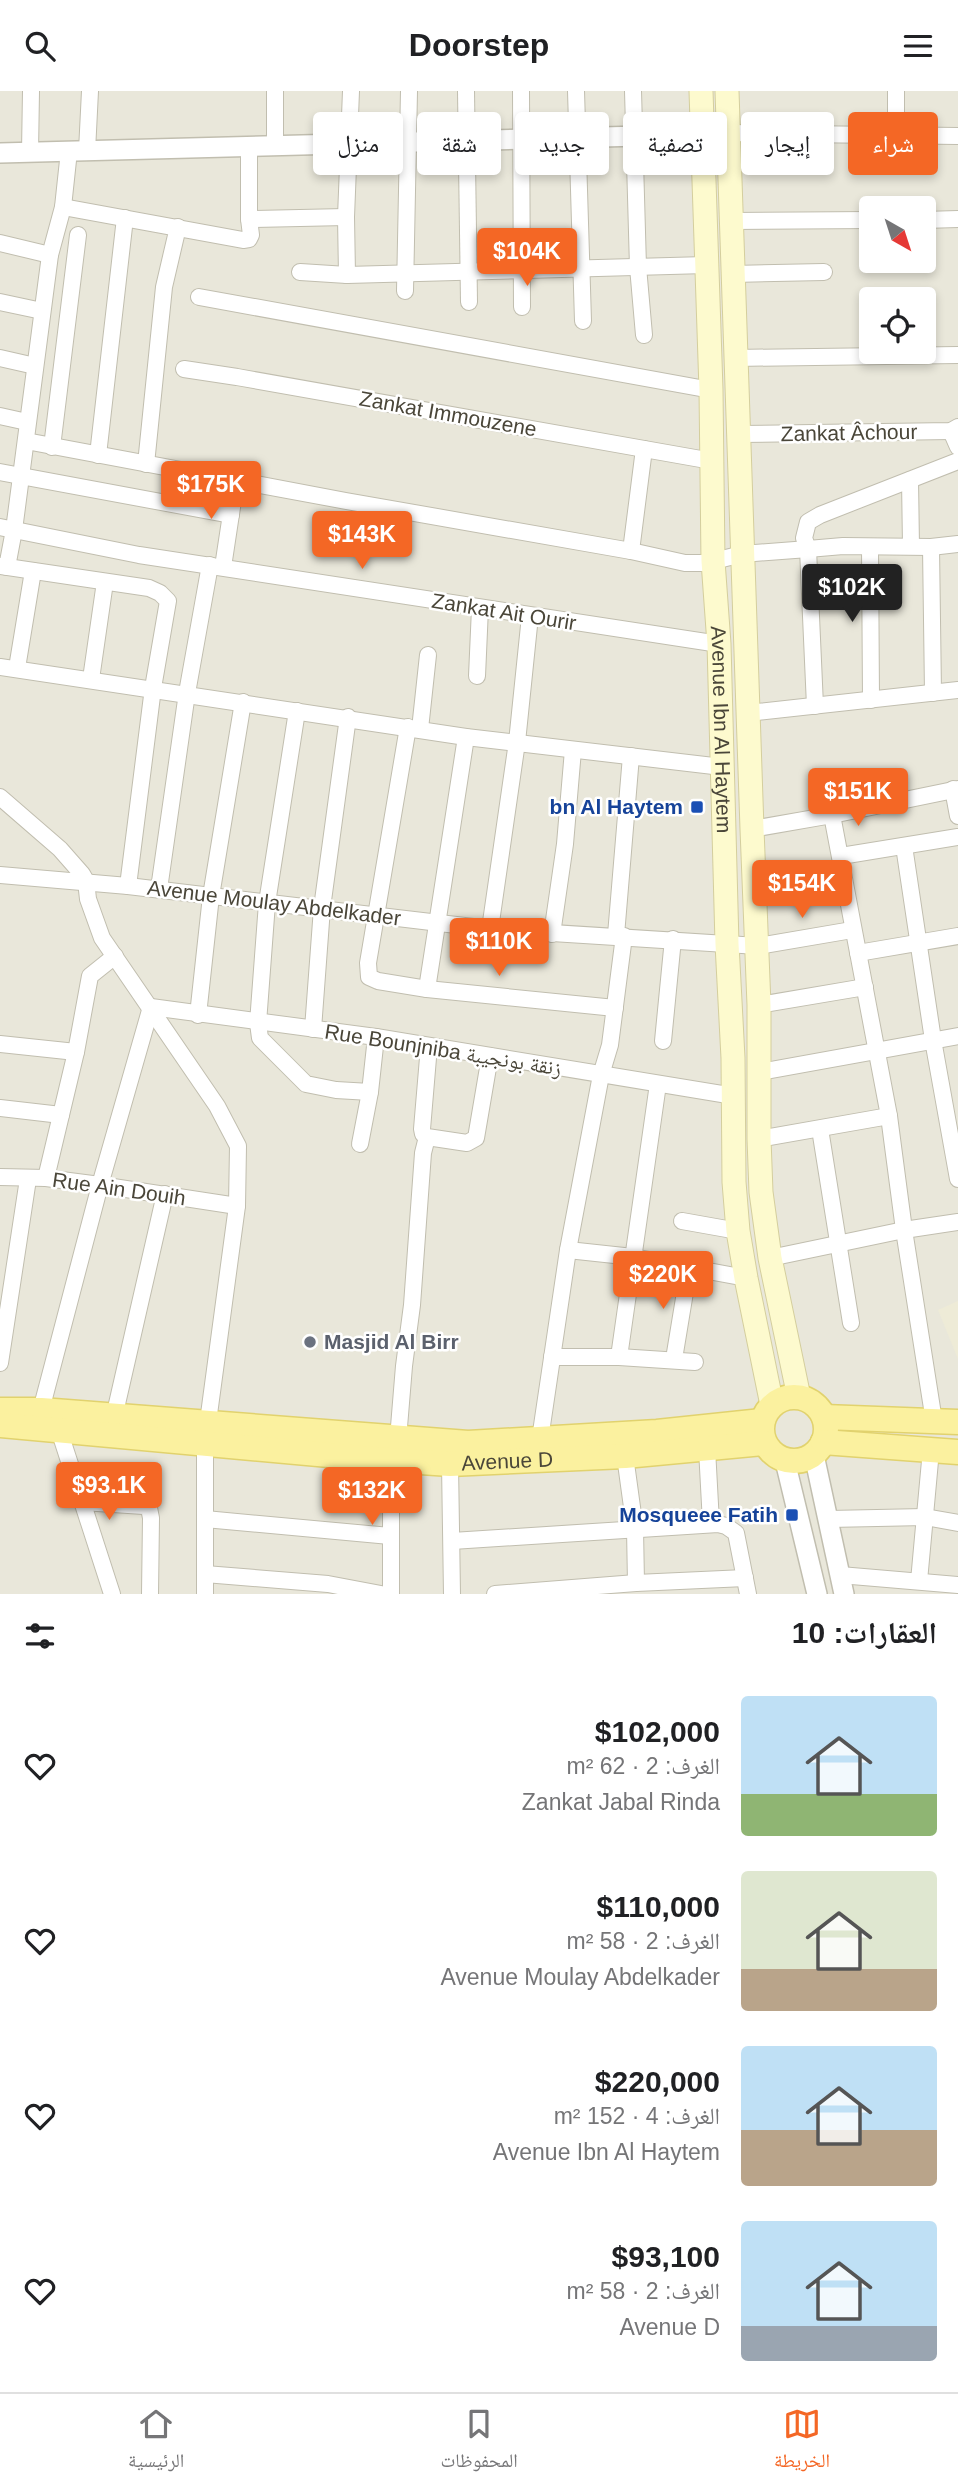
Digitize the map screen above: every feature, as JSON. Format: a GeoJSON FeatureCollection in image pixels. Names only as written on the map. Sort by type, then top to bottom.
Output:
{"type":"FeatureCollection","features":[{"type":"Feature","properties":{"kind":"main road","name":"Avenue Ibn Al Haytem"},"geometry":{"type":"LineString","coordinates":[[701,91],[701,112]]}},
{"type":"Feature","properties":{"kind":"main road","name":"Avenue Ibn Al Haytem"},"geometry":{"type":"LineString","coordinates":[[727,91],[751,829],[760,1005],[761,1192],[769,1258],[799,1397]]}},
{"type":"Feature","properties":{"kind":"main road","name":"Avenue Ibn Al Haytem"},"geometry":{"type":"LineString","coordinates":[[703,175],[711,390],[713,561],[719,644],[734,1096],[734,1182],[738,1231],[766,1423]]}},
{"type":"Feature","properties":{"kind":"main road"},"geometry":{"type":"LineString","coordinates":[[789,1397],[809,1401],[824,1416],[826,1433],[818,1448],[805,1460],[785,1461],[769,1451],[766,1423],[789,1397]]}},
{"type":"Feature","properties":{"kind":"main road","name":"Avenue D"},"geometry":{"type":"LineString","coordinates":[[0,1409],[114,1416],[206,1434]]}},
{"type":"Feature","properties":{"kind":"main road"},"geometry":{"type":"LineString","coordinates":[[824,1416],[946,1422]]}},
{"type":"Feature","properties":{"kind":"main road","name":"Avenue D"},"geometry":{"type":"LineString","coordinates":[[394,1449],[450,1464],[625,1456],[706,1449],[766,1423]]}},
{"type":"Feature","properties":{"kind":"main road","name":"Avenue D"},"geometry":{"type":"LineString","coordinates":[[0,1425],[59,1430],[206,1434],[394,1449],[766,1423]]}},
{"type":"Feature","properties":{"kind":"main road"},"geometry":{"type":"LineString","coordinates":[[818,1448],[958,1452]]}},
{"type":"Feature","properties":{"kind":"street"},"geometry":{"type":"LineString","coordinates":[[30,152],[31,91]]}},
{"type":"Feature","properties":{"kind":"street"},"geometry":{"type":"LineString","coordinates":[[90,91],[78,151],[50,255],[22,477],[7,529],[3,566],[149,588],[169,601],[153,688],[128,886]]}},
{"type":"Feature","properties":{"kind":"street"},"geometry":{"type":"LineString","coordinates":[[275,91],[275,146]]}},
{"type":"Feature","properties":{"kind":"street"},"geometry":{"type":"LineString","coordinates":[[350,112],[351,91]]}},
{"type":"Feature","properties":{"kind":"street"},"geometry":{"type":"LineString","coordinates":[[405,291],[409,91]]}},
{"type":"Feature","properties":{"kind":"street"},"geometry":{"type":"LineString","coordinates":[[466,91],[466,112]]}},
{"type":"Feature","properties":{"kind":"street"},"geometry":{"type":"LineString","coordinates":[[521,91],[521,112]]}},
{"type":"Feature","properties":{"kind":"street"},"geometry":{"type":"LineString","coordinates":[[576,91],[576,112]]}},
{"type":"Feature","properties":{"kind":"street"},"geometry":{"type":"LineString","coordinates":[[633,91],[633,112]]}},
{"type":"Feature","properties":{"kind":"street"},"geometry":{"type":"LineString","coordinates":[[896,91],[896,112]]}},
{"type":"Feature","properties":{"kind":"street"},"geometry":{"type":"LineString","coordinates":[[729,133],[848,134]]}},
{"type":"Feature","properties":{"kind":"street"},"geometry":{"type":"LineString","coordinates":[[938,136],[958,136]]}},
{"type":"Feature","properties":{"kind":"street"},"geometry":{"type":"LineString","coordinates":[[403,142],[417,142]]}},
{"type":"Feature","properties":{"kind":"street"},"geometry":{"type":"LineString","coordinates":[[0,153],[313,145]]}},
{"type":"Feature","properties":{"kind":"street"},"geometry":{"type":"LineString","coordinates":[[63,207],[246,240],[250,236],[249,147]]}},
{"type":"Feature","properties":{"kind":"street"},"geometry":{"type":"LineString","coordinates":[[347,275],[348,175]]}},
{"type":"Feature","properties":{"kind":"street"},"geometry":{"type":"LineString","coordinates":[[467,175],[469,302]]}},
{"type":"Feature","properties":{"kind":"street"},"geometry":{"type":"LineString","coordinates":[[522,175],[522,307]]}},
{"type":"Feature","properties":{"kind":"street"},"geometry":{"type":"LineString","coordinates":[[578,175],[583,321]]}},
{"type":"Feature","properties":{"kind":"street"},"geometry":{"type":"LineString","coordinates":[[635,175],[638,267],[645,335]]}},
{"type":"Feature","properties":{"kind":"street"},"geometry":{"type":"LineString","coordinates":[[249,219],[346,217]]}},
{"type":"Feature","properties":{"kind":"street"},"geometry":{"type":"LineString","coordinates":[[97,456],[125,218]]}},
{"type":"Feature","properties":{"kind":"street"},"geometry":{"type":"LineString","coordinates":[[936,220],[958,219]]}},
{"type":"Feature","properties":{"kind":"street"},"geometry":{"type":"LineString","coordinates":[[731,221],[859,220]]}},
{"type":"Feature","properties":{"kind":"street"},"geometry":{"type":"LineString","coordinates":[[146,464],[164,287],[178,227]]}},
{"type":"Feature","properties":{"kind":"street"},"geometry":{"type":"LineString","coordinates":[[52,447],[78,235]]}},
{"type":"Feature","properties":{"kind":"street"},"geometry":{"type":"LineString","coordinates":[[0,243],[50,255]]}},
{"type":"Feature","properties":{"kind":"street"},"geometry":{"type":"LineString","coordinates":[[300,272],[347,275],[406,274],[706,265]]}},
{"type":"Feature","properties":{"kind":"street"},"geometry":{"type":"LineString","coordinates":[[733,274],[824,272]]}},
{"type":"Feature","properties":{"kind":"street"},"geometry":{"type":"LineString","coordinates":[[199,297],[711,390]]}},
{"type":"Feature","properties":{"kind":"street"},"geometry":{"type":"LineString","coordinates":[[0,302],[42,311]]}},
{"type":"Feature","properties":{"kind":"street"},"geometry":{"type":"LineString","coordinates":[[735,358],[958,355]]}},
{"type":"Feature","properties":{"kind":"street"},"geometry":{"type":"LineString","coordinates":[[0,358],[35,366]]}},
{"type":"Feature","properties":{"kind":"street","name":"Zankat Immouzene"},"geometry":{"type":"LineString","coordinates":[[184,369],[712,461]]}},
{"type":"Feature","properties":{"kind":"street"},"geometry":{"type":"LineString","coordinates":[[0,416],[27,422]]}},
{"type":"Feature","properties":{"kind":"street"},"geometry":{"type":"LineString","coordinates":[[954,429],[958,447]]}},
{"type":"Feature","properties":{"kind":"street","name":"Zankat Âchour"},"geometry":{"type":"LineString","coordinates":[[739,434],[954,429]]}},
{"type":"Feature","properties":{"kind":"street"},"geometry":{"type":"LineString","coordinates":[[26,441],[685,563],[808,549],[958,544]]}},
{"type":"Feature","properties":{"kind":"street"},"geometry":{"type":"LineString","coordinates":[[631,551],[644,449]]}},
{"type":"Feature","properties":{"kind":"street"},"geometry":{"type":"LineString","coordinates":[[815,706],[808,549],[804,531],[807,522],[958,461]]}},
{"type":"Feature","properties":{"kind":"street"},"geometry":{"type":"LineString","coordinates":[[0,472],[231,515]]}},
{"type":"Feature","properties":{"kind":"street"},"geometry":{"type":"LineString","coordinates":[[910,479],[911,546]]}},
{"type":"Feature","properties":{"kind":"street"},"geometry":{"type":"LineString","coordinates":[[159,889],[187,693],[216,566],[231,515],[236,481]]}},
{"type":"Feature","properties":{"kind":"street","name":"Zankat Ait Ourir"},"geometry":{"type":"LineString","coordinates":[[7,529],[139,555],[719,644]]}},
{"type":"Feature","properties":{"kind":"street"},"geometry":{"type":"LineString","coordinates":[[870,547],[872,700]]}},
{"type":"Feature","properties":{"kind":"street"},"geometry":{"type":"LineString","coordinates":[[931,547],[933,693]]}},
{"type":"Feature","properties":{"kind":"street"},"geometry":{"type":"LineString","coordinates":[[17,668],[33,571]]}},
{"type":"Feature","properties":{"kind":"street"},"geometry":{"type":"LineString","coordinates":[[91,679],[106,582]]}},
{"type":"Feature","properties":{"kind":"street"},"geometry":{"type":"LineString","coordinates":[[477,676],[480,608]]}},
{"type":"Feature","properties":{"kind":"street"},"geometry":{"type":"LineString","coordinates":[[490,929],[517,742],[530,616]]}},
{"type":"Feature","properties":{"kind":"street"},"geometry":{"type":"LineString","coordinates":[[428,655],[368,963],[369,977],[378,982],[427,989],[615,1008]]}},
{"type":"Feature","properties":{"kind":"street"},"geometry":{"type":"LineString","coordinates":[[0,667],[348,717],[466,737],[723,767]]}},
{"type":"Feature","properties":{"kind":"street"},"geometry":{"type":"LineString","coordinates":[[748,713],[958,690]]}},
{"type":"Feature","properties":{"kind":"street"},"geometry":{"type":"LineString","coordinates":[[198,1015],[211,896],[243,702]]}},
{"type":"Feature","properties":{"kind":"street"},"geometry":{"type":"LineString","coordinates":[[297,711],[267,902],[258,1023],[260,1038],[306,1084],[336,1090],[370,1092]]}},
{"type":"Feature","properties":{"kind":"street"},"geometry":{"type":"LineString","coordinates":[[313,1029],[322,908],[348,717]]}},
{"type":"Feature","properties":{"kind":"street"},"geometry":{"type":"LineString","coordinates":[[427,989],[466,737]]}},
{"type":"Feature","properties":{"kind":"street"},"geometry":{"type":"LineString","coordinates":[[552,934],[565,844],[573,750]]}},
{"type":"Feature","properties":{"kind":"street"},"geometry":{"type":"LineString","coordinates":[[540,1439],[568,1250],[601,1075],[610,1045],[615,1008],[631,756]]}},
{"type":"Feature","properties":{"kind":"street"},"geometry":{"type":"LineString","coordinates":[[751,829],[956,789],[958,816]]}},
{"type":"Feature","properties":{"kind":"street"},"geometry":{"type":"LineString","coordinates":[[0,797],[60,849],[86,881],[88,899],[102,938],[217,1107],[239,1151],[237,1206],[206,1434],[205,1594]]}},
{"type":"Feature","properties":{"kind":"street"},"geometry":{"type":"LineString","coordinates":[[832,815],[889,1116],[904,1230],[946,1422]]}},
{"type":"Feature","properties":{"kind":"street"},"geometry":{"type":"LineString","coordinates":[[841,856],[958,837]]}},
{"type":"Feature","properties":{"kind":"street"},"geometry":{"type":"LineString","coordinates":[[904,846],[917,943],[958,1179]]}},
{"type":"Feature","properties":{"kind":"street","name":"Avenue Moulay Abdelkader"},"geometry":{"type":"LineString","coordinates":[[0,875],[86,881],[552,934],[758,946],[852,930]]}},
{"type":"Feature","properties":{"kind":"street"},"geometry":{"type":"LineString","coordinates":[[858,953],[958,936]]}},
{"type":"Feature","properties":{"kind":"street"},"geometry":{"type":"LineString","coordinates":[[663,1041],[673,940]]}},
{"type":"Feature","properties":{"kind":"street"},"geometry":{"type":"LineString","coordinates":[[46,1178],[76,1052],[90,975],[116,956]]}},
{"type":"Feature","properties":{"kind":"street"},"geometry":{"type":"LineString","coordinates":[[760,1005],[864,987]]}},
{"type":"Feature","properties":{"kind":"street"},"geometry":{"type":"LineString","coordinates":[[41,1411],[100,1185],[151,1007]]}},
{"type":"Feature","properties":{"kind":"street","name":"Rue Bounjniba زنقة بونجيبة"},"geometry":{"type":"LineString","coordinates":[[151,1007],[376,1037],[734,1096]]}},
{"type":"Feature","properties":{"kind":"street"},"geometry":{"type":"LineString","coordinates":[[760,1072],[958,1036]]}},
{"type":"Feature","properties":{"kind":"street"},"geometry":{"type":"LineString","coordinates":[[360,1144],[370,1092],[376,1037]]}},
{"type":"Feature","properties":{"kind":"street"},"geometry":{"type":"LineString","coordinates":[[0,1044],[76,1052]]}},
{"type":"Feature","properties":{"kind":"street"},"geometry":{"type":"LineString","coordinates":[[429,1046],[422,1129],[427,1137],[467,1143],[477,1138],[490,1056]]}},
{"type":"Feature","properties":{"kind":"street"},"geometry":{"type":"LineString","coordinates":[[619,1357],[659,1084]]}},
{"type":"Feature","properties":{"kind":"street"},"geometry":{"type":"LineString","coordinates":[[0,1108],[61,1115]]}},
{"type":"Feature","properties":{"kind":"street"},"geometry":{"type":"LineString","coordinates":[[759,1139],[889,1116]]}},
{"type":"Feature","properties":{"kind":"street"},"geometry":{"type":"LineString","coordinates":[[820,1129],[851,1323]]}},
{"type":"Feature","properties":{"kind":"street"},"geometry":{"type":"LineString","coordinates":[[391,1594],[390,1536],[394,1449],[412,1305],[422,1159],[427,1137]]}},
{"type":"Feature","properties":{"kind":"street","name":"Rue Ain Douih"},"geometry":{"type":"LineString","coordinates":[[0,1177],[46,1178],[237,1206]]}},
{"type":"Feature","properties":{"kind":"street"},"geometry":{"type":"LineString","coordinates":[[1,1363],[6,1292],[28,1179]]}},
{"type":"Feature","properties":{"kind":"street"},"geometry":{"type":"LineString","coordinates":[[114,1416],[165,1195]]}},
{"type":"Feature","properties":{"kind":"street"},"geometry":{"type":"LineString","coordinates":[[682,1221],[738,1231]]}},
{"type":"Feature","properties":{"kind":"street"},"geometry":{"type":"LineString","coordinates":[[769,1258],[958,1221]]}},
{"type":"Feature","properties":{"kind":"street"},"geometry":{"type":"LineString","coordinates":[[568,1250],[633,1257],[746,1278]]}},
{"type":"Feature","properties":{"kind":"street"},"geometry":{"type":"LineString","coordinates":[[674,1359],[689,1268]]}},
{"type":"Feature","properties":{"kind":"street"},"geometry":{"type":"LineString","coordinates":[[552,1357],[619,1357],[695,1362]]}},
{"type":"Feature","properties":{"kind":"street"},"geometry":{"type":"LineString","coordinates":[[59,1430],[112,1594]]}},
{"type":"Feature","properties":{"kind":"street"},"geometry":{"type":"LineString","coordinates":[[818,1448],[842,1585],[919,1581],[958,1585]]}},
{"type":"Feature","properties":{"kind":"street"},"geometry":{"type":"LineString","coordinates":[[706,1449],[711,1524]]}},
{"type":"Feature","properties":{"kind":"street"},"geometry":{"type":"LineString","coordinates":[[919,1581],[931,1450]]}},
{"type":"Feature","properties":{"kind":"street"},"geometry":{"type":"LineString","coordinates":[[625,1456],[635,1529],[636,1583]]}},
{"type":"Feature","properties":{"kind":"street"},"geometry":{"type":"LineString","coordinates":[[785,1461],[817,1594]]}},
{"type":"Feature","properties":{"kind":"street"},"geometry":{"type":"LineString","coordinates":[[450,1464],[452,1594]]}},
{"type":"Feature","properties":{"kind":"street"},"geometry":{"type":"LineString","coordinates":[[82,1502],[149,1508],[150,1594]]}},
{"type":"Feature","properties":{"kind":"street"},"geometry":{"type":"LineString","coordinates":[[829,1519],[925,1517],[958,1523]]}},
{"type":"Feature","properties":{"kind":"street"},"geometry":{"type":"LineString","coordinates":[[205,1519],[390,1536]]}},
{"type":"Feature","properties":{"kind":"street"},"geometry":{"type":"LineString","coordinates":[[452,1541],[711,1524],[726,1526],[736,1534],[746,1586],[694,1587],[636,1583],[560,1592],[495,1594]]}},
{"type":"Feature","properties":{"kind":"street"},"geometry":{"type":"LineString","coordinates":[[205,1574],[381,1594]]}},
{"type":"Feature","properties":{"kind":"shaded area"},"geometry":{"type":"Polygon","coordinates":[[[0,91],[958,91],[958,1594],[0,1594],[0,91]]]}},
{"type":"Feature","properties":{"kind":"shaded area"},"geometry":{"type":"Polygon","coordinates":[[[958,1301],[958,1359],[938,1310],[958,1301]]]}},
{"type":"Feature","properties":{"kind":"place","name":"bn Al Haytem"},"geometry":{"type":"Point","coordinates":[697,807]}},
{"type":"Feature","properties":{"kind":"place","name":"Masjid Al Birr"},"geometry":{"type":"Point","coordinates":[310,1342]}},
{"type":"Feature","properties":{"kind":"place","name":"Mosqueee Fatih"},"geometry":{"type":"Point","coordinates":[792,1515]}}]}
